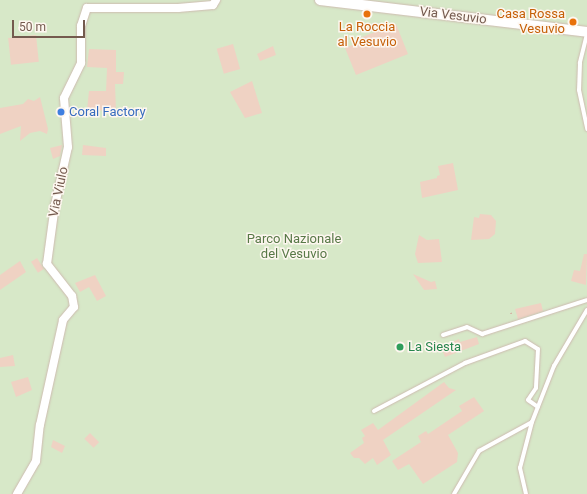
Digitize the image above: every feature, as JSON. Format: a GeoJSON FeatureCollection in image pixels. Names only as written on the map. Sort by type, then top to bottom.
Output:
{"type":"FeatureCollection","features":[{"type":"Feature","properties":{"kind":"street","name":"Via Viulo"},"geometry":{"type":"LineString","coordinates":[[18,494],[36,461],[40,425],[63,320],[74,307],[72,296],[47,264],[55,205],[68,147],[64,98],[82,63],[81,26],[87,8],[178,8],[213,5],[216,0]]}},
{"type":"Feature","properties":{"kind":"street","name":"Via Vesuvio"},"geometry":{"type":"LineString","coordinates":[[320,0],[587,33]]}},
{"type":"Feature","properties":{"kind":"lane"},"geometry":{"type":"LineString","coordinates":[[587,33],[580,63],[579,90],[587,129]]}},
{"type":"Feature","properties":{"kind":"lane"},"geometry":{"type":"LineString","coordinates":[[443,335],[467,327],[482,334],[587,300]]}},
{"type":"Feature","properties":{"kind":"lane"},"geometry":{"type":"LineString","coordinates":[[526,494],[520,468],[532,422],[554,366],[587,310]]}},
{"type":"Feature","properties":{"kind":"lane"},"geometry":{"type":"LineString","coordinates":[[374,411],[465,363],[526,341],[538,349],[536,388],[528,400],[538,407]]}},
{"type":"Feature","properties":{"kind":"lane"},"geometry":{"type":"LineString","coordinates":[[454,494],[479,451],[532,422]]}},
{"type":"Feature","properties":{"kind":"green space","name":"Parco Nazionale del Vesuvio"},"geometry":{"type":"Polygon","coordinates":[[[0,0],[587,0],[587,494],[0,494],[0,0]]]}},
{"type":"Feature","properties":{"kind":"building"},"geometry":{"type":"Polygon","coordinates":[[[396,24],[408,54],[356,75],[345,48],[363,41],[362,37],[396,24]]]}},
{"type":"Feature","properties":{"kind":"building"},"geometry":{"type":"Polygon","coordinates":[[[36,35],[39,62],[11,65],[8,38],[36,35]]]}},
{"type":"Feature","properties":{"kind":"building"},"geometry":{"type":"Polygon","coordinates":[[[233,44],[240,69],[224,74],[217,49],[233,44]]]}},
{"type":"Feature","properties":{"kind":"building"},"geometry":{"type":"Polygon","coordinates":[[[273,46],[276,55],[260,61],[257,54],[273,46]]]}},
{"type":"Feature","properties":{"kind":"building"},"geometry":{"type":"Polygon","coordinates":[[[89,49],[116,50],[116,72],[124,72],[123,84],[115,84],[116,111],[87,110],[89,91],[106,91],[107,68],[87,67],[89,49]]]}},
{"type":"Feature","properties":{"kind":"building"},"geometry":{"type":"Polygon","coordinates":[[[252,81],[262,113],[245,118],[230,92],[252,81]]]}},
{"type":"Feature","properties":{"kind":"building"},"geometry":{"type":"Polygon","coordinates":[[[40,97],[48,129],[47,134],[40,131],[30,133],[20,141],[21,126],[0,134],[0,108],[23,104],[28,99],[34,101],[40,97]]]}},
{"type":"Feature","properties":{"kind":"building"},"geometry":{"type":"Polygon","coordinates":[[[62,145],[60,156],[53,159],[50,148],[62,145]]]}},
{"type":"Feature","properties":{"kind":"building"},"geometry":{"type":"Polygon","coordinates":[[[83,145],[106,148],[106,156],[82,155],[83,145]]]}},
{"type":"Feature","properties":{"kind":"building"},"geometry":{"type":"Polygon","coordinates":[[[453,163],[458,190],[422,198],[420,182],[437,178],[437,176],[440,175],[438,166],[453,163]]]}},
{"type":"Feature","properties":{"kind":"building"},"geometry":{"type":"Polygon","coordinates":[[[480,214],[491,215],[496,221],[495,234],[489,239],[471,240],[474,217],[479,218],[480,214]]]}},
{"type":"Feature","properties":{"kind":"building"},"geometry":{"type":"Polygon","coordinates":[[[419,235],[427,240],[439,239],[442,262],[418,263],[415,254],[419,235]]]}},
{"type":"Feature","properties":{"kind":"building"},"geometry":{"type":"Polygon","coordinates":[[[584,254],[587,254],[586,285],[571,281],[574,270],[580,271],[584,254]]]}},
{"type":"Feature","properties":{"kind":"building"},"geometry":{"type":"Polygon","coordinates":[[[37,258],[44,269],[38,273],[31,262],[37,258]]]}},
{"type":"Feature","properties":{"kind":"building"},"geometry":{"type":"Polygon","coordinates":[[[20,261],[26,272],[0,290],[0,275],[20,261]]]}},
{"type":"Feature","properties":{"kind":"building"},"geometry":{"type":"Polygon","coordinates":[[[413,274],[431,282],[435,281],[437,289],[424,290],[413,274]]]}},
{"type":"Feature","properties":{"kind":"building"},"geometry":{"type":"Polygon","coordinates":[[[95,275],[106,296],[97,301],[89,287],[80,292],[75,283],[95,275]]]}},
{"type":"Feature","properties":{"kind":"building"},"geometry":{"type":"Polygon","coordinates":[[[541,303],[543,311],[518,319],[515,309],[541,303]]]}},
{"type":"Feature","properties":{"kind":"building"},"geometry":{"type":"Polygon","coordinates":[[[477,337],[479,344],[445,357],[441,347],[459,339],[460,342],[477,337]]]}},
{"type":"Feature","properties":{"kind":"building"},"geometry":{"type":"Polygon","coordinates":[[[13,355],[15,366],[0,367],[0,358],[13,355]]]}},
{"type":"Feature","properties":{"kind":"building"},"geometry":{"type":"Polygon","coordinates":[[[28,377],[32,390],[16,397],[11,382],[28,377]]]}},
{"type":"Feature","properties":{"kind":"building"},"geometry":{"type":"Polygon","coordinates":[[[444,382],[449,388],[456,390],[383,440],[391,455],[377,465],[373,458],[365,464],[359,458],[354,458],[350,453],[364,443],[362,438],[365,436],[361,430],[373,423],[378,430],[444,382]]]}},
{"type":"Feature","properties":{"kind":"building"},"geometry":{"type":"Polygon","coordinates":[[[474,397],[484,411],[448,435],[458,453],[457,462],[423,484],[409,464],[398,470],[392,461],[421,442],[418,436],[426,431],[428,434],[462,411],[459,406],[474,397]]]}},
{"type":"Feature","properties":{"kind":"building"},"geometry":{"type":"Polygon","coordinates":[[[90,433],[99,442],[94,448],[84,439],[90,433]]]}},
{"type":"Feature","properties":{"kind":"building"},"geometry":{"type":"Polygon","coordinates":[[[53,440],[65,446],[62,453],[51,447],[53,440]]]}},
{"type":"Feature","properties":{"kind":"place","name":"La Roccia al Vesuvio"},"geometry":{"type":"Point","coordinates":[367,14]}},
{"type":"Feature","properties":{"kind":"place","name":"Casa Rossa Vesuvio"},"geometry":{"type":"Point","coordinates":[573,22]}},
{"type":"Feature","properties":{"kind":"place","name":"Coral Factory"},"geometry":{"type":"Point","coordinates":[61,112]}},
{"type":"Feature","properties":{"kind":"place","name":"La Siesta"},"geometry":{"type":"Point","coordinates":[400,347]}}]}
